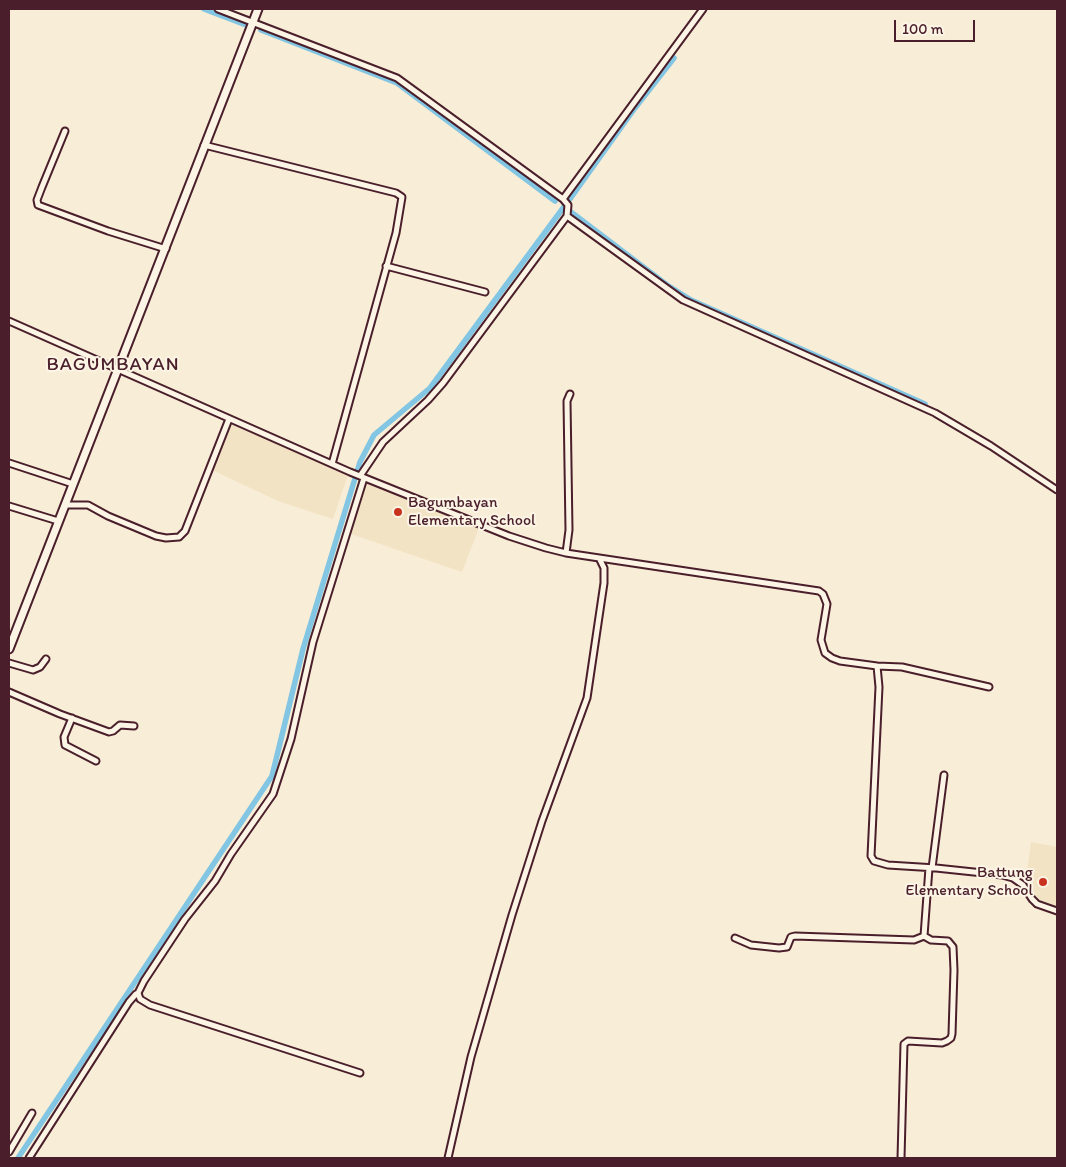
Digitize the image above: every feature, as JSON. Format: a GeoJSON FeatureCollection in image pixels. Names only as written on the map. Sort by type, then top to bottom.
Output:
{"type":"FeatureCollection","features":[{"type":"Feature","properties":{"kind":"main road"},"geometry":{"type":"LineString","coordinates":[[9,649],[258,9]]}},
{"type":"Feature","properties":{"kind":"street"},"geometry":{"type":"LineString","coordinates":[[29,1158],[129,1002],[138,994],[144,981],[185,919],[216,881],[231,854],[273,794],[290,739],[313,642],[361,476],[383,442],[428,400],[443,382],[567,216],[568,204],[563,199],[397,78],[218,9]]}},
{"type":"Feature","properties":{"kind":"street"},"geometry":{"type":"LineString","coordinates":[[563,199],[703,9]]}},
{"type":"Feature","properties":{"kind":"street"},"geometry":{"type":"LineString","coordinates":[[65,131],[42,186],[37,200],[38,205],[108,231],[166,249]]}},
{"type":"Feature","properties":{"kind":"street"},"geometry":{"type":"LineString","coordinates":[[204,145],[401,195],[403,202],[332,464]]}},
{"type":"Feature","properties":{"kind":"street"},"geometry":{"type":"LineString","coordinates":[[567,216],[683,300],[935,413],[991,446],[1057,490]]}},
{"type":"Feature","properties":{"kind":"street"},"geometry":{"type":"LineString","coordinates":[[386,266],[484,292]]}},
{"type":"Feature","properties":{"kind":"street"},"geometry":{"type":"LineString","coordinates":[[9,321],[229,420],[350,472],[509,536],[566,553],[819,591],[823,594],[827,604],[821,640],[825,653],[832,658],[840,661],[877,666],[902,667],[988,686]]}},
{"type":"Feature","properties":{"kind":"street"},"geometry":{"type":"LineString","coordinates":[[566,553],[569,530],[567,401],[570,394]]}},
{"type":"Feature","properties":{"kind":"street"},"geometry":{"type":"LineString","coordinates":[[64,505],[88,505],[108,516],[156,536],[174,539],[179,537],[185,531],[229,420]]}},
{"type":"Feature","properties":{"kind":"street"},"geometry":{"type":"LineString","coordinates":[[9,463],[73,484]]}},
{"type":"Feature","properties":{"kind":"street"},"geometry":{"type":"LineString","coordinates":[[9,506],[58,521]]}},
{"type":"Feature","properties":{"kind":"street"},"geometry":{"type":"LineString","coordinates":[[448,1158],[471,1056],[512,916],[542,821],[587,698],[604,583],[604,568],[599,558]]}},
{"type":"Feature","properties":{"kind":"street"},"geometry":{"type":"LineString","coordinates":[[604,568],[610,559]]}},
{"type":"Feature","properties":{"kind":"street"},"geometry":{"type":"LineString","coordinates":[[9,663],[33,670],[40,667],[46,659]]}},
{"type":"Feature","properties":{"kind":"street"},"geometry":{"type":"LineString","coordinates":[[877,666],[879,687],[872,858],[882,865],[1002,875],[1013,878],[1023,885],[1032,900],[1037,904],[1057,911]]}},
{"type":"Feature","properties":{"kind":"street"},"geometry":{"type":"LineString","coordinates":[[9,692],[109,732],[120,725],[134,726]]}},
{"type":"Feature","properties":{"kind":"street"},"geometry":{"type":"LineString","coordinates":[[72,718],[64,737],[65,745],[96,761]]}},
{"type":"Feature","properties":{"kind":"street"},"geometry":{"type":"LineString","coordinates":[[924,936],[930,868],[944,775]]}},
{"type":"Feature","properties":{"kind":"street"},"geometry":{"type":"LineString","coordinates":[[735,938],[751,945],[780,948],[787,947],[792,937],[795,936],[914,940],[924,936]]}},
{"type":"Feature","properties":{"kind":"street"},"geometry":{"type":"LineString","coordinates":[[901,1158],[904,1044],[908,1041],[942,1043],[951,1038],[952,1034],[953,946],[948,941],[931,940],[924,936]]}},
{"type":"Feature","properties":{"kind":"street"},"geometry":{"type":"LineString","coordinates":[[138,994],[140,999],[150,1005],[360,1072]]}},
{"type":"Feature","properties":{"kind":"street"},"geometry":{"type":"LineString","coordinates":[[9,1152],[32,1113]]}},
{"type":"Feature","properties":{"kind":"shaded area"},"geometry":{"type":"Polygon","coordinates":[[[228,423],[348,475],[333,519],[278,501],[210,469],[228,423]]]}},
{"type":"Feature","properties":{"kind":"shaded area","name":"Bagumbayan Elementary School"},"geometry":{"type":"Polygon","coordinates":[[[365,482],[479,528],[462,572],[351,534],[365,482]]]}},
{"type":"Feature","properties":{"kind":"shaded area","name":"Battung Elementary School"},"geometry":{"type":"Polygon","coordinates":[[[1031,842],[1057,847],[1057,907],[1035,898],[1031,892],[1027,872],[1031,842]]]}},
{"type":"Feature","properties":{"kind":"waterway"},"geometry":{"type":"LineString","coordinates":[[204,9],[246,25]]}},
{"type":"Feature","properties":{"kind":"waterway"},"geometry":{"type":"LineString","coordinates":[[261,30],[397,83],[555,201]]}},
{"type":"Feature","properties":{"kind":"waterway"},"geometry":{"type":"LineString","coordinates":[[570,199],[635,108],[674,58]]}},
{"type":"Feature","properties":{"kind":"waterway"},"geometry":{"type":"LineString","coordinates":[[18,1158],[272,776],[303,649],[360,462],[374,435],[430,388],[566,204]]}},
{"type":"Feature","properties":{"kind":"waterway"},"geometry":{"type":"LineString","coordinates":[[571,212],[667,285],[691,300],[925,404]]}},
{"type":"Feature","properties":{"kind":"place","name":"Bagumbayan Elementary School"},"geometry":{"type":"Point","coordinates":[398,512]}},
{"type":"Feature","properties":{"kind":"place","name":"Battung Elementary School"},"geometry":{"type":"Point","coordinates":[1043,882]}},
{"type":"Feature","properties":{"kind":"district","name":"BAGUMBAYAN"},"geometry":{"type":"Point","coordinates":[113,365]}}]}
